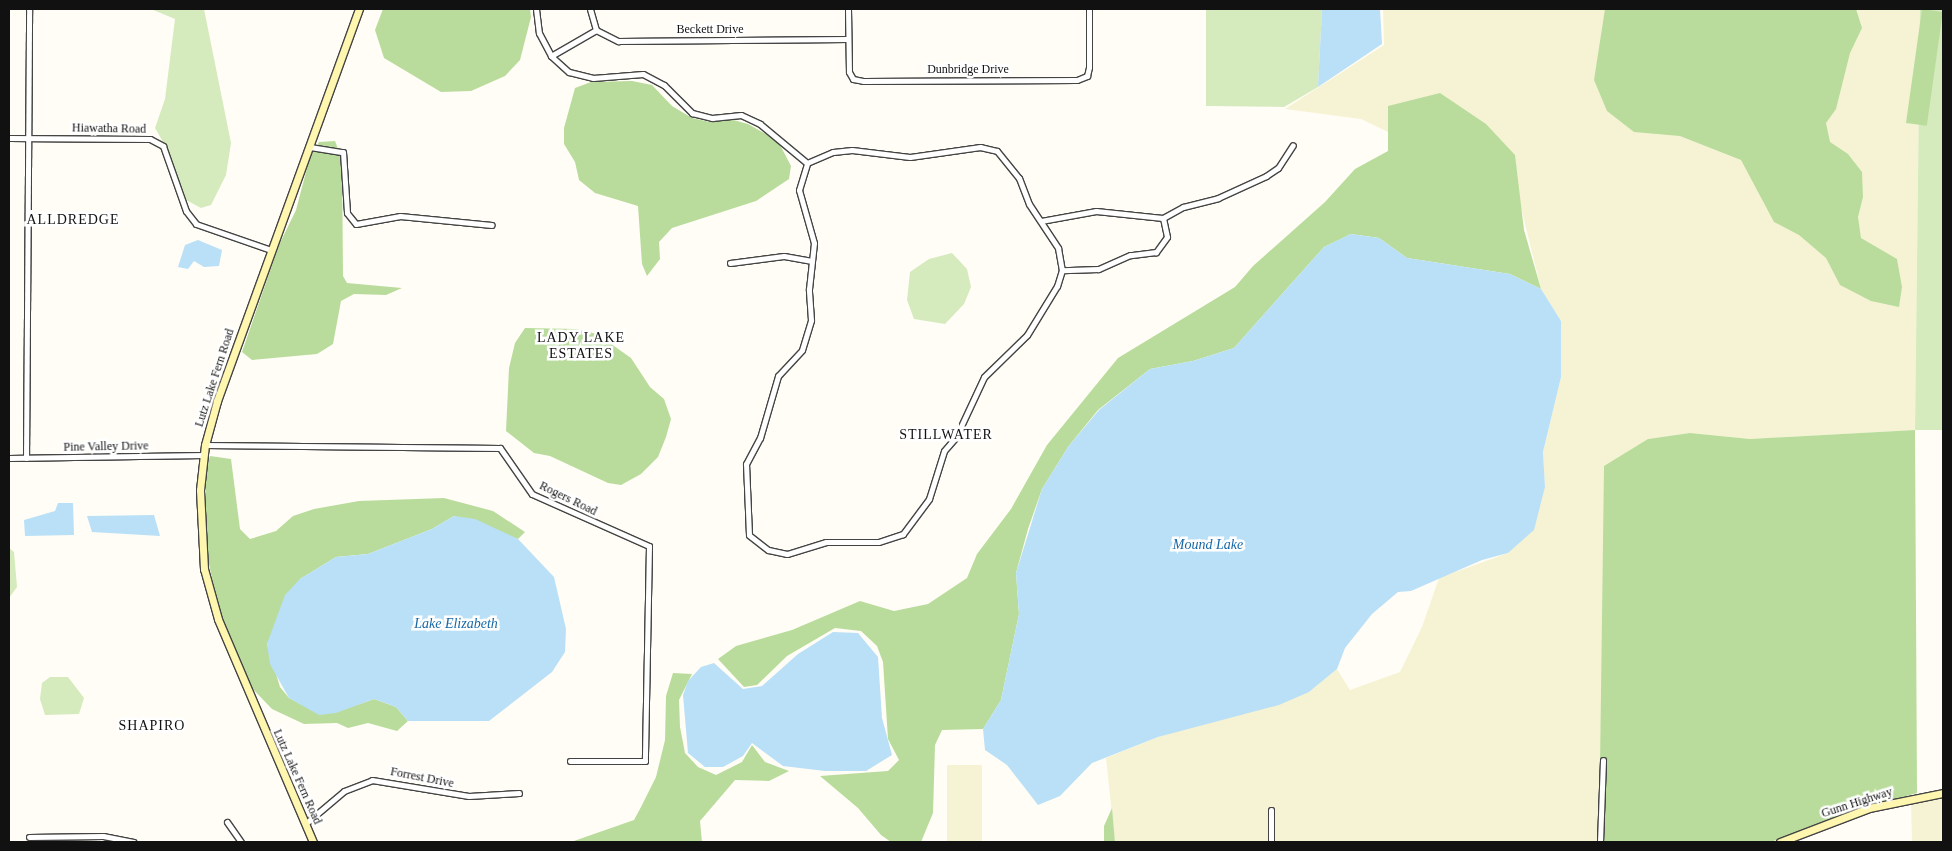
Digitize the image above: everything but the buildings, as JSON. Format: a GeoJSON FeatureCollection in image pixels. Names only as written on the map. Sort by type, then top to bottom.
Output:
{"type":"FeatureCollection","features":[{"type":"Feature","properties":{"kind":"main road","name":"Lutz Lake Fern Road"},"geometry":{"type":"LineString","coordinates":[[313,842],[215,611],[200,541],[204,455],[217,401],[310,147],[358,9]]}},
{"type":"Feature","properties":{"kind":"main road","name":"Gunn Highway"},"geometry":{"type":"LineString","coordinates":[[1780,842],[1869,808],[1943,793]]}},
{"type":"Feature","properties":{"kind":"street"},"geometry":{"type":"LineString","coordinates":[[26,458],[29,9]]}},
{"type":"Feature","properties":{"kind":"street"},"geometry":{"type":"LineString","coordinates":[[536,9],[540,33],[551,56],[569,72],[593,78],[643,74],[664,85],[692,113],[712,118],[741,115],[760,124],[808,163]]}},
{"type":"Feature","properties":{"kind":"street"},"geometry":{"type":"LineString","coordinates":[[551,56],[596,30],[590,9]]}},
{"type":"Feature","properties":{"kind":"street","name":"Dunbridge Drive"},"geometry":{"type":"LineString","coordinates":[[848,9],[849,72],[858,81],[1077,80],[1087,76],[1090,67],[1089,9]]}},
{"type":"Feature","properties":{"kind":"street","name":"Beckett Drive"},"geometry":{"type":"LineString","coordinates":[[596,30],[618,40],[848,39]]}},
{"type":"Feature","properties":{"kind":"street","name":"Hiawatha Road"},"geometry":{"type":"LineString","coordinates":[[9,138],[150,139],[163,146],[186,211],[196,224],[271,250]]}},
{"type":"Feature","properties":{"kind":"street"},"geometry":{"type":"LineString","coordinates":[[1041,221],[1096,211],[1164,218],[1183,207],[1218,198],[1266,176],[1278,168],[1293,145]]}},
{"type":"Feature","properties":{"kind":"street"},"geometry":{"type":"LineString","coordinates":[[310,147],[343,152],[347,213],[356,224],[400,216],[492,225]]}},
{"type":"Feature","properties":{"kind":"street"},"geometry":{"type":"LineString","coordinates":[[980,147],[997,151],[1020,178],[1029,204],[1058,248],[1062,270],[1057,286],[1027,335],[984,377],[956,437],[944,450],[929,499],[903,534],[878,542],[826,542],[787,554],[768,550],[749,535],[746,464],[760,438],[778,376],[802,350],[808,333],[811,261],[814,244],[799,190],[808,163],[833,152],[852,150],[910,157],[980,147]]}},
{"type":"Feature","properties":{"kind":"street"},"geometry":{"type":"LineString","coordinates":[[1062,270],[1098,269],[1130,255],[1156,252],[1167,238],[1164,218]]}},
{"type":"Feature","properties":{"kind":"street"},"geometry":{"type":"LineString","coordinates":[[730,263],[784,256],[811,261]]}},
{"type":"Feature","properties":{"kind":"street","name":"Rogers Road"},"geometry":{"type":"LineString","coordinates":[[205,445],[500,448],[532,494],[649,546],[645,761],[570,761]]}},
{"type":"Feature","properties":{"kind":"street","name":"Pine Valley Drive"},"geometry":{"type":"LineString","coordinates":[[9,458],[204,455]]}},
{"type":"Feature","properties":{"kind":"street"},"geometry":{"type":"LineString","coordinates":[[1600,842],[1603,760]]}},
{"type":"Feature","properties":{"kind":"street","name":"Forrest Drive"},"geometry":{"type":"LineString","coordinates":[[305,824],[344,791],[372,780],[469,796],[519,793]]}},
{"type":"Feature","properties":{"kind":"street"},"geometry":{"type":"LineString","coordinates":[[1271,810],[1271,842]]}},
{"type":"Feature","properties":{"kind":"street"},"geometry":{"type":"LineString","coordinates":[[227,822],[241,842]]}},
{"type":"Feature","properties":{"kind":"street"},"geometry":{"type":"LineString","coordinates":[[30,837],[103,836],[133,842]]}},
{"type":"Feature","properties":{"kind":"shaded area"},"geometry":{"type":"Polygon","coordinates":[[[1383,9],[1920,9],[1915,430],[1750,439],[1690,433],[1648,439],[1599,842],[1115,842],[1106,758],[1158,737],[1309,692],[1337,669],[1350,690],[1400,672],[1422,627],[1439,578],[1508,553],[1545,487],[1543,452],[1561,377],[1561,321],[1541,289],[1518,195],[1406,104],[1388,109],[1388,132],[1361,119],[1285,109],[1384,45],[1383,9]]]}},
{"type":"Feature","properties":{"kind":"shaded area"},"geometry":{"type":"Polygon","coordinates":[[[947,765],[982,765],[982,842],[947,842],[947,765]]]}},
{"type":"Feature","properties":{"kind":"shaded area"},"geometry":{"type":"Polygon","coordinates":[[[1943,795],[1943,842],[1912,842],[1911,803],[1943,795]]]}},
{"type":"Feature","properties":{"kind":"green space"},"geometry":{"type":"Polygon","coordinates":[[[151,9],[204,9],[231,143],[226,175],[211,205],[201,208],[186,200],[169,152],[155,128],[165,99],[175,19],[151,9]]]}},
{"type":"Feature","properties":{"kind":"green space"},"geometry":{"type":"Polygon","coordinates":[[[383,9],[530,9],[531,17],[520,60],[505,76],[471,91],[441,92],[384,58],[375,30],[383,9]]]}},
{"type":"Feature","properties":{"kind":"green space"},"geometry":{"type":"Polygon","coordinates":[[[1206,9],[1322,9],[1318,87],[1284,107],[1206,106],[1206,9]]]}},
{"type":"Feature","properties":{"kind":"green space"},"geometry":{"type":"Polygon","coordinates":[[[1605,9],[1856,9],[1862,28],[1850,53],[1836,109],[1826,123],[1830,142],[1848,154],[1862,172],[1863,197],[1858,217],[1861,238],[1897,259],[1902,287],[1899,307],[1871,301],[1840,285],[1826,258],[1799,235],[1774,222],[1741,160],[1680,136],[1634,132],[1607,111],[1594,80],[1605,9]]]}},
{"type":"Feature","properties":{"kind":"green space"},"geometry":{"type":"Polygon","coordinates":[[[1920,9],[1943,9],[1943,430],[1915,430],[1920,9]]]}},
{"type":"Feature","properties":{"kind":"green space"},"geometry":{"type":"Polygon","coordinates":[[[1922,9],[1943,12],[1927,126],[1906,123],[1922,9]]]}},
{"type":"Feature","properties":{"kind":"green space"},"geometry":{"type":"Polygon","coordinates":[[[632,81],[652,85],[672,106],[692,118],[710,122],[726,118],[748,124],[778,141],[791,166],[789,179],[756,201],[672,228],[659,242],[660,259],[647,276],[642,264],[638,206],[595,193],[579,180],[575,162],[564,144],[564,128],[575,88],[591,82],[632,81]]]}},
{"type":"Feature","properties":{"kind":"green space"},"geometry":{"type":"Polygon","coordinates":[[[1440,93],[1486,124],[1515,155],[1524,230],[1541,289],[1510,274],[1407,258],[1379,238],[1351,234],[1324,247],[1234,348],[1193,361],[1150,369],[1098,410],[1068,447],[1042,489],[1028,529],[1016,573],[1019,614],[1001,700],[983,729],[942,730],[935,745],[933,813],[921,842],[891,842],[881,835],[858,808],[820,776],[888,771],[899,760],[888,739],[883,662],[877,646],[861,631],[835,628],[787,656],[757,685],[744,687],[718,659],[736,646],[792,630],[860,601],[894,611],[928,604],[967,578],[977,554],[1011,509],[1047,445],[1118,358],[1235,287],[1253,266],[1325,202],[1355,169],[1388,151],[1388,106],[1440,93]]]}},
{"type":"Feature","properties":{"kind":"green space"},"geometry":{"type":"Polygon","coordinates":[[[335,141],[342,159],[343,276],[347,283],[402,288],[386,295],[354,294],[341,301],[333,344],[317,354],[252,360],[242,352],[279,245],[296,210],[310,157],[319,142],[335,141]]]}},
{"type":"Feature","properties":{"kind":"green space"},"geometry":{"type":"Polygon","coordinates":[[[952,253],[967,269],[971,287],[964,304],[945,324],[914,319],[907,300],[910,272],[929,259],[952,253]]]}},
{"type":"Feature","properties":{"kind":"green space"},"geometry":{"type":"Polygon","coordinates":[[[525,328],[576,329],[597,334],[631,358],[650,387],[664,399],[671,419],[666,437],[658,457],[641,474],[621,485],[608,483],[550,456],[534,453],[506,431],[509,368],[515,343],[525,328]]]}},
{"type":"Feature","properties":{"kind":"green space"},"geometry":{"type":"Polygon","coordinates":[[[1915,430],[1917,793],[1839,815],[1771,842],[1599,842],[1604,466],[1648,439],[1690,433],[1750,439],[1915,430]]]}},
{"type":"Feature","properties":{"kind":"green space"},"geometry":{"type":"Polygon","coordinates":[[[210,456],[231,459],[240,529],[250,539],[276,531],[293,516],[314,509],[359,501],[444,498],[493,511],[525,532],[518,539],[454,516],[432,529],[368,554],[336,557],[300,579],[267,644],[280,687],[289,698],[302,705],[357,705],[374,699],[396,707],[408,721],[397,731],[368,723],[348,728],[337,723],[304,724],[272,709],[250,686],[219,611],[206,550],[206,472],[210,456]]]}},
{"type":"Feature","properties":{"kind":"green space"},"geometry":{"type":"Polygon","coordinates":[[[9,548],[14,552],[17,587],[9,598],[9,548]]]}},
{"type":"Feature","properties":{"kind":"green space"},"geometry":{"type":"Polygon","coordinates":[[[673,673],[692,674],[679,700],[680,727],[685,753],[698,767],[716,775],[742,762],[752,745],[765,762],[789,771],[769,781],[735,780],[700,821],[702,842],[571,842],[634,820],[656,777],[665,740],[666,696],[673,673]]]}},
{"type":"Feature","properties":{"kind":"green space"},"geometry":{"type":"Polygon","coordinates":[[[50,677],[68,677],[84,698],[79,714],[45,715],[40,699],[42,683],[50,677]]]}},
{"type":"Feature","properties":{"kind":"green space"},"geometry":{"type":"Polygon","coordinates":[[[1112,808],[1115,842],[1104,842],[1104,826],[1112,808]]]}},
{"type":"Feature","properties":{"kind":"water"},"geometry":{"type":"Polygon","coordinates":[[[1322,9],[1380,9],[1382,44],[1318,87],[1322,9]]]}},
{"type":"Feature","properties":{"kind":"water","name":"Mound Lake"},"geometry":{"type":"Polygon","coordinates":[[[1351,234],[1379,238],[1407,258],[1510,274],[1541,289],[1561,321],[1561,377],[1543,452],[1545,487],[1534,530],[1508,553],[1482,560],[1411,591],[1398,592],[1372,614],[1345,648],[1337,669],[1309,692],[1279,705],[1158,737],[1092,763],[1060,796],[1038,805],[1007,765],[985,750],[983,729],[1001,700],[1019,614],[1016,573],[1042,489],[1068,447],[1099,410],[1150,369],[1193,361],[1234,348],[1324,247],[1351,234]]]}},
{"type":"Feature","properties":{"kind":"water"},"geometry":{"type":"Polygon","coordinates":[[[198,240],[222,250],[219,266],[204,267],[194,261],[188,269],[178,267],[185,245],[198,240]]]}},
{"type":"Feature","properties":{"kind":"water"},"geometry":{"type":"Polygon","coordinates":[[[58,503],[73,503],[74,535],[25,536],[24,520],[55,511],[58,503]]]}},
{"type":"Feature","properties":{"kind":"water"},"geometry":{"type":"Polygon","coordinates":[[[154,515],[160,536],[92,532],[87,516],[154,515]]]}},
{"type":"Feature","properties":{"kind":"water","name":"Lake Elizabeth"},"geometry":{"type":"Polygon","coordinates":[[[454,516],[475,519],[518,539],[554,577],[566,629],[565,652],[552,672],[489,721],[408,721],[396,707],[374,699],[336,713],[319,715],[289,698],[270,664],[267,644],[285,595],[300,579],[336,557],[368,554],[432,529],[454,516]]]}},
{"type":"Feature","properties":{"kind":"water"},"geometry":{"type":"Polygon","coordinates":[[[833,632],[858,633],[878,657],[882,718],[892,755],[866,771],[825,771],[783,766],[752,743],[743,756],[723,767],[705,767],[688,753],[683,695],[688,681],[701,667],[714,663],[743,689],[762,686],[798,654],[833,632]]]}},
{"type":"Feature","properties":{"kind":"district","name":"ALLDREDGE"},"geometry":{"type":"Point","coordinates":[73,220]}},
{"type":"Feature","properties":{"kind":"district","name":"LADY LAKE ESTATES"},"geometry":{"type":"Point","coordinates":[581,346]}},
{"type":"Feature","properties":{"kind":"district","name":"STILLWATER"},"geometry":{"type":"Point","coordinates":[946,435]}},
{"type":"Feature","properties":{"kind":"district","name":"SHAPIRO"},"geometry":{"type":"Point","coordinates":[152,726]}}]}
